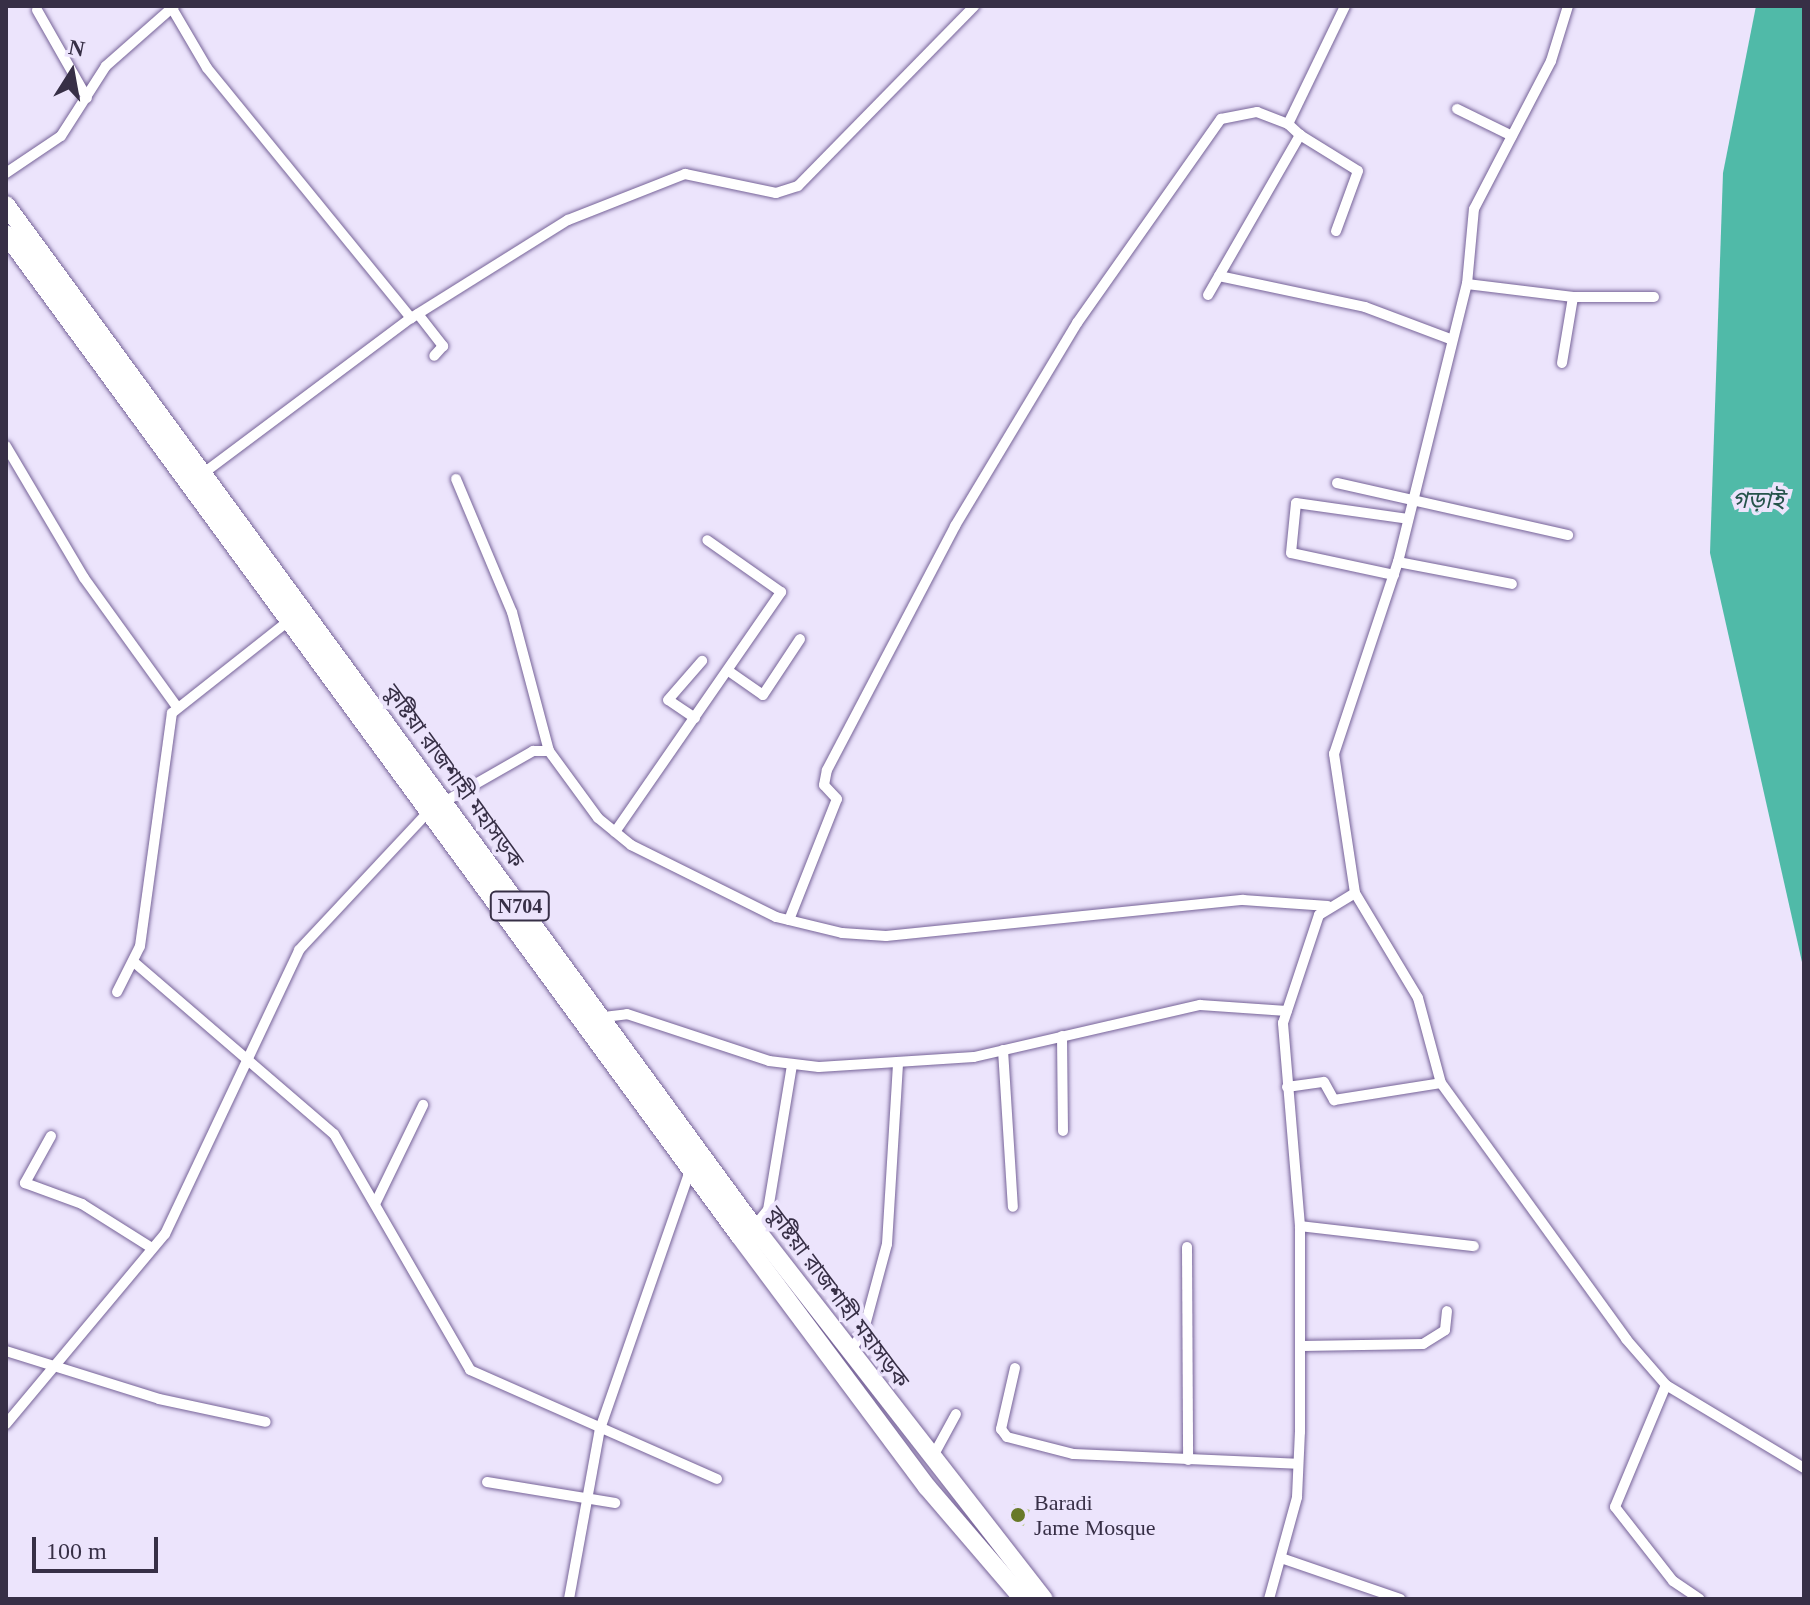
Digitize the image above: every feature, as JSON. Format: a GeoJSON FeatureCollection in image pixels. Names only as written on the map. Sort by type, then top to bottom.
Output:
{"type":"FeatureCollection","features":[{"type":"Feature","properties":{"kind":"highway","name":"কুষ্টিয়া রাজশাহী মহাসড়ক"},"geometry":{"type":"LineString","coordinates":[[6,205],[291,619],[436,806],[691,1167],[754,1227],[930,1460],[1044,1599]]}},
{"type":"Feature","properties":{"kind":"highway","name":"কুষ্টিয়া রাজশাহী মহাসড়ক"},"geometry":{"type":"LineString","coordinates":[[6,234],[160,428],[205,472],[412,774]]}},
{"type":"Feature","properties":{"kind":"highway","name":"কুষ্টিয়া রাজশাহী মহাসড়ক"},"geometry":{"type":"LineString","coordinates":[[436,806],[604,1017],[722,1197],[927,1487],[1023,1599]]}},
{"type":"Feature","properties":{"kind":"highway"},"geometry":{"type":"LineString","coordinates":[[927,1487],[944,1477]]}},
{"type":"Feature","properties":{"kind":"street"},"geometry":{"type":"LineString","coordinates":[[205,472],[415,316],[568,220],[641,186],[685,174],[789,192],[841,149],[974,6]]}},
{"type":"Feature","properties":{"kind":"street"},"geometry":{"type":"LineString","coordinates":[[1288,124],[1345,6]]}},
{"type":"Feature","properties":{"kind":"street"},"geometry":{"type":"LineString","coordinates":[[1568,6],[1551,61],[1474,209],[1467,284],[1450,339],[1398,562],[1334,754],[1355,893],[1418,998],[1441,1083],[1666,1385],[1804,1468]]}},
{"type":"Feature","properties":{"kind":"street"},"geometry":{"type":"LineString","coordinates":[[6,173],[61,136],[106,66],[173,8],[207,68],[443,346],[434,356]]}},
{"type":"Feature","properties":{"kind":"street"},"geometry":{"type":"LineString","coordinates":[[37,10],[87,98]]}},
{"type":"Feature","properties":{"kind":"street"},"geometry":{"type":"LineString","coordinates":[[1457,109],[1512,136]]}},
{"type":"Feature","properties":{"kind":"street"},"geometry":{"type":"LineString","coordinates":[[789,920],[837,799],[824,785],[827,770],[955,526],[1077,323],[1221,119],[1257,112],[1288,124],[1300,135],[1358,171],[1336,231]]}},
{"type":"Feature","properties":{"kind":"street"},"geometry":{"type":"LineString","coordinates":[[1208,295],[1300,135]]}},
{"type":"Feature","properties":{"kind":"street"},"geometry":{"type":"LineString","coordinates":[[1219,276],[1365,307],[1450,339]]}},
{"type":"Feature","properties":{"kind":"street"},"geometry":{"type":"LineString","coordinates":[[1467,284],[1573,297],[1654,297]]}},
{"type":"Feature","properties":{"kind":"street"},"geometry":{"type":"LineString","coordinates":[[1562,363],[1573,297]]}},
{"type":"Feature","properties":{"kind":"street"},"geometry":{"type":"LineString","coordinates":[[6,446],[84,578],[177,707]]}},
{"type":"Feature","properties":{"kind":"street"},"geometry":{"type":"LineString","coordinates":[[456,479],[512,612],[549,751],[615,832],[677,870],[789,920],[886,936],[1243,900],[1328,906]]}},
{"type":"Feature","properties":{"kind":"street"},"geometry":{"type":"LineString","coordinates":[[1337,483],[1412,498],[1420,507],[1568,535]]}},
{"type":"Feature","properties":{"kind":"street"},"geometry":{"type":"LineString","coordinates":[[1394,575],[1291,553],[1296,503],[1408,519]]}},
{"type":"Feature","properties":{"kind":"street"},"geometry":{"type":"LineString","coordinates":[[615,832],[730,672],[781,592],[707,540]]}},
{"type":"Feature","properties":{"kind":"street"},"geometry":{"type":"LineString","coordinates":[[1398,562],[1512,584]]}},
{"type":"Feature","properties":{"kind":"street"},"geometry":{"type":"LineString","coordinates":[[117,992],[135,963],[177,707],[291,619]]}},
{"type":"Feature","properties":{"kind":"street"},"geometry":{"type":"LineString","coordinates":[[730,672],[763,695],[800,639]]}},
{"type":"Feature","properties":{"kind":"street"},"geometry":{"type":"LineString","coordinates":[[695,718],[668,700],[702,661]]}},
{"type":"Feature","properties":{"kind":"street"},"geometry":{"type":"LineString","coordinates":[[6,1424],[152,1248],[195,1178],[249,1057],[308,937],[436,806],[533,751],[549,751]]}},
{"type":"Feature","properties":{"kind":"street"},"geometry":{"type":"LineString","coordinates":[[1269,1599],[1284,1559],[1298,1464],[1302,1346],[1300,1226],[1281,1049],[1287,1011],[1314,925],[1328,906],[1355,893]]}},
{"type":"Feature","properties":{"kind":"street"},"geometry":{"type":"LineString","coordinates":[[135,963],[249,1057],[334,1134],[376,1202],[470,1370],[717,1479]]}},
{"type":"Feature","properties":{"kind":"street"},"geometry":{"type":"LineString","coordinates":[[604,1017],[665,1024],[792,1065],[898,1063],[1003,1050],[1200,1005],[1287,1011]]}},
{"type":"Feature","properties":{"kind":"street"},"geometry":{"type":"LineString","coordinates":[[1062,1036],[1063,1131]]}},
{"type":"Feature","properties":{"kind":"street"},"geometry":{"type":"LineString","coordinates":[[1003,1050],[1013,1207]]}},
{"type":"Feature","properties":{"kind":"street"},"geometry":{"type":"LineString","coordinates":[[849,1352],[863,1333],[887,1244],[898,1063]]}},
{"type":"Feature","properties":{"kind":"street"},"geometry":{"type":"LineString","coordinates":[[754,1227],[768,1210],[792,1065]]}},
{"type":"Feature","properties":{"kind":"street"},"geometry":{"type":"LineString","coordinates":[[1287,1087],[1324,1082],[1334,1100],[1441,1083]]}},
{"type":"Feature","properties":{"kind":"street"},"geometry":{"type":"LineString","coordinates":[[376,1202],[423,1105]]}},
{"type":"Feature","properties":{"kind":"street"},"geometry":{"type":"LineString","coordinates":[[51,1136],[25,1183],[82,1204],[152,1248]]}},
{"type":"Feature","properties":{"kind":"street"},"geometry":{"type":"LineString","coordinates":[[569,1599],[584,1497],[600,1429],[691,1167]]}},
{"type":"Feature","properties":{"kind":"street"},"geometry":{"type":"LineString","coordinates":[[1300,1226],[1474,1246]]}},
{"type":"Feature","properties":{"kind":"street"},"geometry":{"type":"LineString","coordinates":[[1187,1247],[1188,1460]]}},
{"type":"Feature","properties":{"kind":"street"},"geometry":{"type":"LineString","coordinates":[[1302,1346],[1423,1344],[1445,1330],[1447,1311]]}},
{"type":"Feature","properties":{"kind":"street"},"geometry":{"type":"LineString","coordinates":[[6,1351],[159,1399],[266,1422]]}},
{"type":"Feature","properties":{"kind":"street"},"geometry":{"type":"LineString","coordinates":[[1015,1368],[1001,1429],[1007,1437],[1073,1454],[1298,1464]]}},
{"type":"Feature","properties":{"kind":"street"},"geometry":{"type":"LineString","coordinates":[[1666,1385],[1615,1507],[1673,1581],[1700,1599]]}},
{"type":"Feature","properties":{"kind":"street"},"geometry":{"type":"LineString","coordinates":[[930,1460],[956,1414]]}},
{"type":"Feature","properties":{"kind":"street"},"geometry":{"type":"LineString","coordinates":[[487,1482],[615,1503]]}},
{"type":"Feature","properties":{"kind":"street"},"geometry":{"type":"LineString","coordinates":[[1284,1559],[1400,1599]]}},
{"type":"Feature","properties":{"kind":"water","name":"গড়াই"},"geometry":{"type":"Polygon","coordinates":[[[1756,6],[1804,6],[1804,971],[1710,553],[1723,173],[1756,6]]]}},
{"type":"Feature","properties":{"kind":"building","name":"Baradi Jame Mosque"},"geometry":{"type":"Polygon","coordinates":[[[1014,1504],[1030,1510],[1024,1526],[1008,1520],[1014,1504]]]}},
{"type":"Feature","properties":{"kind":"place","name":"Baradi Jame Mosque"},"geometry":{"type":"Point","coordinates":[1018,1515]}}]}
